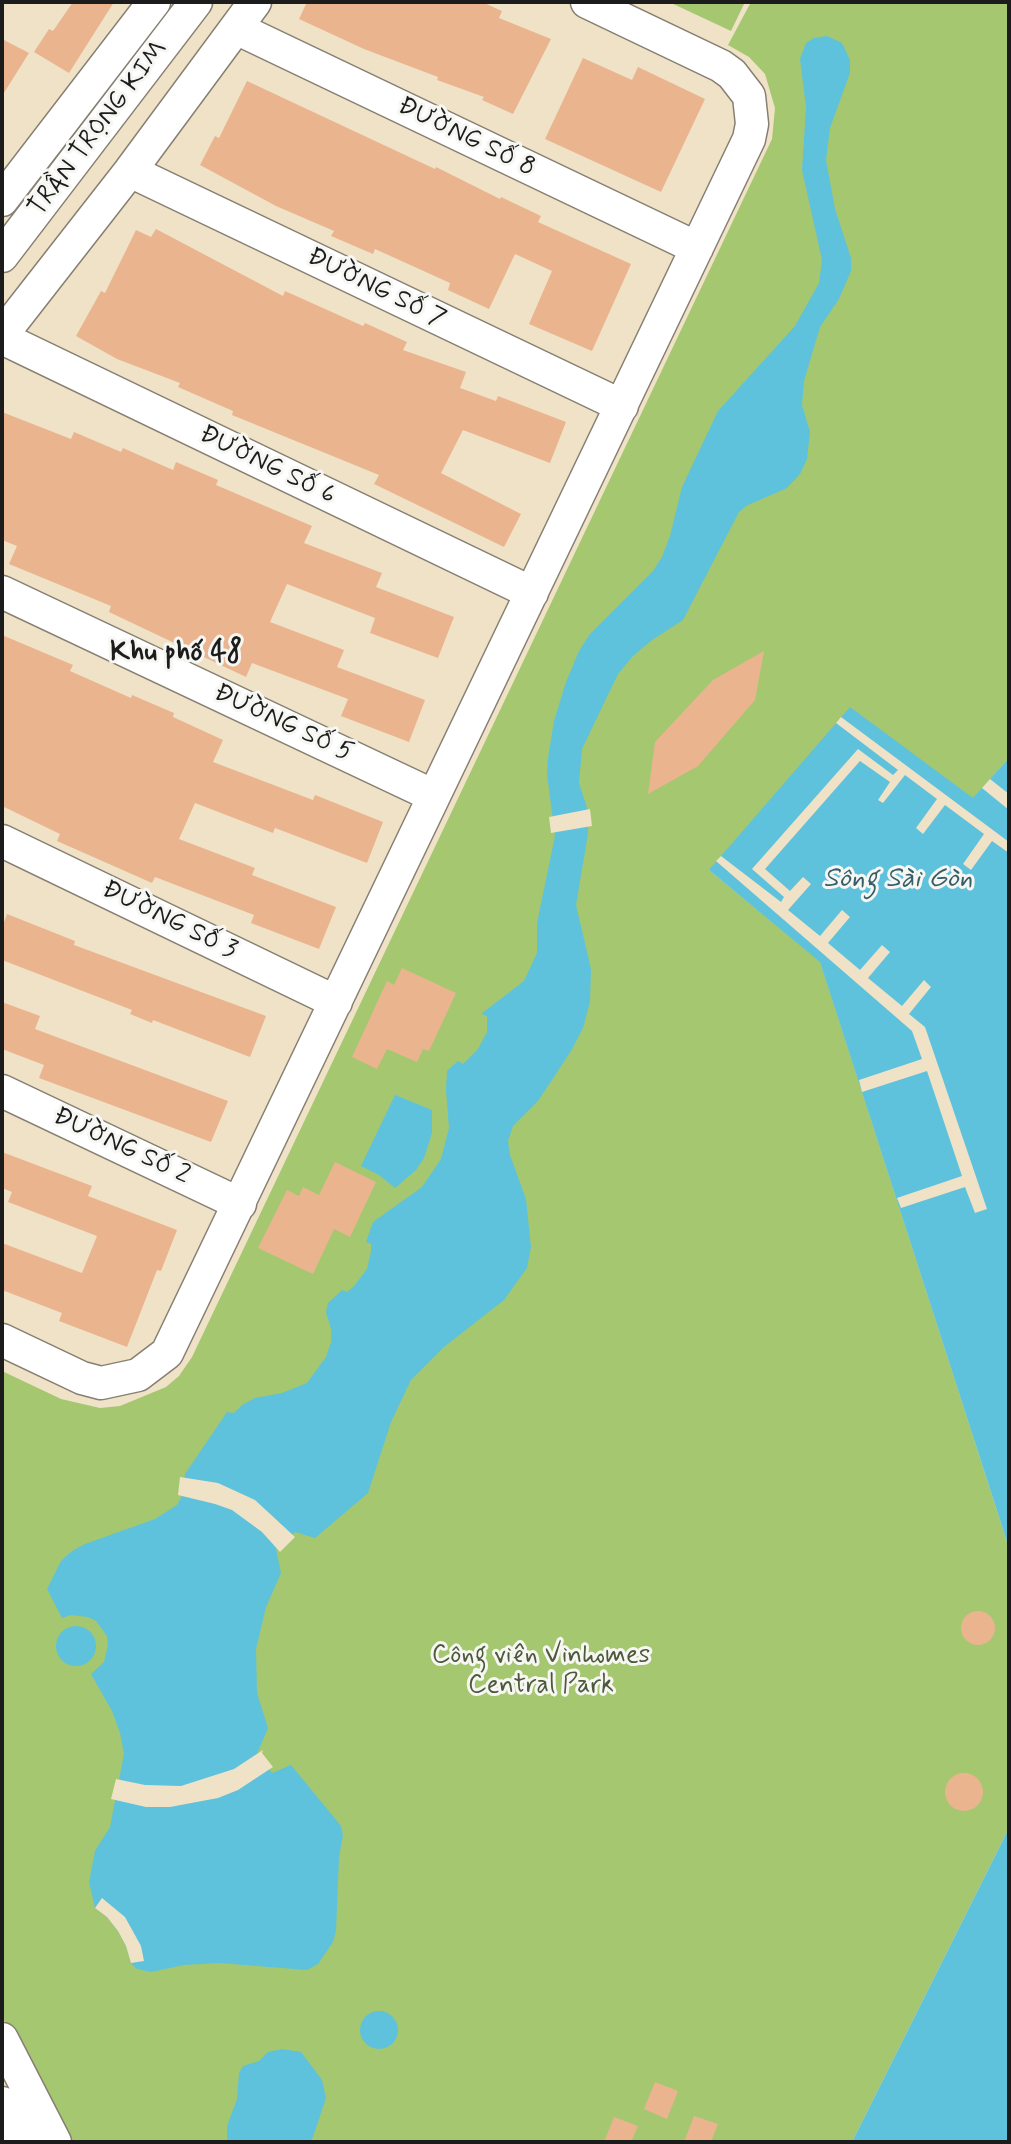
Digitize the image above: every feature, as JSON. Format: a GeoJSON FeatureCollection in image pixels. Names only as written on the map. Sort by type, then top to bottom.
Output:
{"type":"FeatureCollection","features":[{"type":"Feature","properties":{"kind":"street","name":"TRẦN TRỌNG KIM"},"geometry":{"type":"LineString","coordinates":[[2,200],[154,2]]}},
{"type":"Feature","properties":{"kind":"street","name":"TRẦN TRỌNG KIM"},"geometry":{"type":"LineString","coordinates":[[2,256],[196,2]]}},
{"type":"Feature","properties":{"kind":"street"},"geometry":{"type":"LineString","coordinates":[[2,337],[255,2]]}},
{"type":"Feature","properties":{"kind":"street"},"geometry":{"type":"LineString","coordinates":[[2,1340],[82,1378],[101,1383],[138,1375],[167,1353],[749,139],[752,124],[749,96],[732,74],[587,2]]}},
{"type":"Feature","properties":{"kind":"street","name":"ĐƯỜNG SỐ 8"},"geometry":{"type":"LineString","coordinates":[[236,28],[697,248]]}},
{"type":"Feature","properties":{"kind":"street","name":"ĐƯỜNG SỐ 7"},"geometry":{"type":"LineString","coordinates":[[130,171],[622,406]]}},
{"type":"Feature","properties":{"kind":"street","name":"ĐƯỜNG SỐ 6"},"geometry":{"type":"LineString","coordinates":[[2,337],[532,593]]}},
{"type":"Feature","properties":{"kind":"street","name":"ĐƯỜNG SỐ 5"},"geometry":{"type":"LineString","coordinates":[[2,592],[434,796]]}},
{"type":"Feature","properties":{"kind":"street","name":"ĐƯỜNG SỐ 3"},"geometry":{"type":"LineString","coordinates":[[2,841],[336,1002]]}},
{"type":"Feature","properties":{"kind":"street","name":"ĐƯỜNG SỐ 2"},"geometry":{"type":"LineString","coordinates":[[2,1091],[240,1204]]}},
{"type":"Feature","properties":{"kind":"street"},"geometry":{"type":"LineString","coordinates":[[2,2039],[55,2142]]}},
{"type":"Feature","properties":{"kind":"street"},"geometry":{"type":"LineString","coordinates":[[2,2103],[21,2142]]}},
{"type":"Feature","properties":{"kind":"green space"},"geometry":{"type":"Polygon","coordinates":[[[669,2],[745,2],[731,31],[669,2]]]}},
{"type":"Feature","properties":{"kind":"green space","name":"Công viên Vinhomes Central Park"},"geometry":{"type":"Polygon","coordinates":[[[751,2],[1009,2],[1009,758],[973,799],[709,870],[820,961],[1009,1548],[1009,1828],[852,2142],[66,2142],[2,2016],[2,1371],[61,1399],[100,1408],[120,1406],[166,1387],[179,1376],[192,1357],[772,139],[775,108],[765,74],[749,57],[728,45],[751,2]]]}},
{"type":"Feature","properties":{"kind":"water"},"geometry":{"type":"Polygon","coordinates":[[[827,36],[842,43],[850,60],[850,73],[830,128],[826,160],[835,209],[851,258],[851,271],[839,299],[820,327],[804,381],[802,405],[810,432],[807,459],[800,474],[787,488],[739,512],[683,620],[652,640],[618,674],[582,749],[579,783],[588,811],[588,834],[576,905],[591,969],[590,1002],[583,1028],[571,1051],[538,1101],[513,1126],[508,1141],[526,1199],[531,1247],[527,1268],[504,1300],[444,1347],[411,1380],[391,1422],[368,1493],[315,1538],[295,1532],[276,1549],[281,1573],[266,1607],[256,1649],[257,1693],[268,1728],[257,1754],[272,1773],[291,1765],[341,1826],[343,1835],[333,1942],[318,1964],[307,1970],[219,1963],[184,1965],[151,1972],[137,1969],[131,1963],[118,1931],[95,1908],[89,1882],[95,1851],[110,1827],[124,1754],[112,1711],[91,1674],[104,1662],[107,1636],[96,1621],[88,1617],[71,1615],[62,1618],[47,1589],[61,1561],[72,1551],[155,1519],[177,1505],[182,1496],[185,1474],[227,1412],[234,1413],[255,1398],[282,1393],[307,1383],[326,1357],[331,1342],[326,1312],[328,1303],[342,1290],[347,1292],[354,1286],[367,1269],[371,1244],[366,1242],[373,1222],[422,1187],[441,1159],[449,1128],[447,1071],[458,1061],[463,1064],[478,1049],[487,1032],[487,1016],[481,1014],[524,981],[537,953],[537,923],[555,836],[547,774],[548,758],[554,721],[579,651],[590,634],[653,571],[670,536],[682,487],[718,411],[795,326],[819,283],[822,260],[802,170],[806,107],[800,59],[806,43],[827,36]]]}},
{"type":"Feature","properties":{"kind":"water","name":"Sông Sài Gòn"},"geometry":{"type":"Polygon","coordinates":[[[850,707],[973,798],[1009,758],[1009,1548],[820,962],[709,870],[850,707]]]}},
{"type":"Feature","properties":{"kind":"water"},"geometry":{"type":"Polygon","coordinates":[[[395,1095],[432,1110],[432,1133],[424,1158],[416,1170],[395,1188],[361,1166],[395,1095]]]}},
{"type":"Feature","properties":{"kind":"water"},"geometry":{"type":"Polygon","coordinates":[[[76,1626],[90,1632],[96,1646],[90,1660],[76,1666],[62,1660],[56,1646],[62,1632],[76,1626]]]}},
{"type":"Feature","properties":{"kind":"water"},"geometry":{"type":"Polygon","coordinates":[[[1009,1828],[1009,2142],[852,2142],[1009,1828]]]}},
{"type":"Feature","properties":{"kind":"water"},"geometry":{"type":"Polygon","coordinates":[[[379,2011],[392,2017],[398,2030],[392,2043],[379,2049],[366,2043],[360,2030],[366,2017],[379,2011]]]}},
{"type":"Feature","properties":{"kind":"water"},"geometry":{"type":"Polygon","coordinates":[[[282,2049],[301,2052],[322,2080],[326,2098],[313,2137],[310,2142],[227,2142],[227,2126],[237,2099],[239,2073],[243,2066],[259,2061],[268,2052],[282,2049]]]}},
{"type":"Feature","properties":{"kind":"pier"},"geometry":{"type":"Polygon","coordinates":[[[841,717],[1009,842],[1009,853],[992,841],[971,870],[963,864],[984,834],[945,805],[923,834],[916,828],[937,799],[905,775],[883,803],[878,800],[890,782],[860,761],[765,869],[790,891],[803,877],[811,884],[788,910],[820,936],[842,910],[850,917],[828,943],[860,970],[882,945],[890,952],[868,978],[902,1006],[924,980],[931,987],[909,1014],[925,1027],[987,1209],[975,1213],[965,1187],[901,1208],[897,1198],[962,1176],[927,1071],[862,1092],[859,1080],[922,1059],[912,1031],[716,861],[721,856],[781,902],[784,897],[752,869],[858,749],[893,775],[898,770],[836,723],[841,717]]]}},
{"type":"Feature","properties":{"kind":"pier"},"geometry":{"type":"Polygon","coordinates":[[[990,779],[1009,794],[1009,810],[982,788],[990,779]]]}},
{"type":"Feature","properties":{"kind":"pier"},"geometry":{"type":"Polygon","coordinates":[[[590,809],[592,826],[551,833],[549,817],[590,809]]]}},
{"type":"Feature","properties":{"kind":"pier"},"geometry":{"type":"Polygon","coordinates":[[[180,1477],[218,1483],[255,1500],[295,1537],[280,1552],[262,1532],[232,1510],[178,1495],[180,1477]]]}},
{"type":"Feature","properties":{"kind":"pier"},"geometry":{"type":"Polygon","coordinates":[[[263,1750],[273,1767],[238,1790],[218,1798],[170,1807],[146,1807],[111,1799],[116,1779],[145,1785],[181,1786],[234,1769],[263,1750]]]}},
{"type":"Feature","properties":{"kind":"pier"},"geometry":{"type":"Polygon","coordinates":[[[102,1898],[125,1917],[141,1946],[144,1961],[131,1963],[118,1931],[95,1908],[102,1898]]]}},
{"type":"Feature","properties":{"kind":"building"},"geometry":{"type":"Polygon","coordinates":[[[73,2],[114,2],[69,73],[34,52],[73,2]]]}},
{"type":"Feature","properties":{"kind":"building"},"geometry":{"type":"Polygon","coordinates":[[[307,2],[482,2],[502,11],[499,18],[551,39],[513,114],[482,100],[484,97],[437,80],[438,77],[364,49],[299,19],[307,2]]]}},
{"type":"Feature","properties":{"kind":"building"},"geometry":{"type":"Polygon","coordinates":[[[2,39],[29,53],[2,96],[2,39]]]}},
{"type":"Feature","properties":{"kind":"building"},"geometry":{"type":"Polygon","coordinates":[[[583,58],[632,80],[638,67],[705,99],[661,192],[545,139],[583,58]]]}},
{"type":"Feature","properties":{"kind":"building"},"geometry":{"type":"Polygon","coordinates":[[[247,81],[541,216],[538,222],[631,264],[592,351],[529,324],[552,271],[515,254],[489,309],[448,290],[450,283],[375,249],[373,254],[331,236],[334,231],[276,206],[200,165],[215,136],[219,138],[247,81]]]}},
{"type":"Feature","properties":{"kind":"building"},"geometry":{"type":"Polygon","coordinates":[[[156,229],[283,296],[285,291],[363,326],[365,323],[407,342],[403,350],[466,372],[460,388],[496,401],[498,396],[566,422],[550,463],[463,430],[441,473],[521,514],[504,547],[374,484],[379,475],[232,415],[233,411],[178,387],[180,383],[117,359],[76,336],[101,291],[105,293],[136,230],[151,237],[156,229]]]}},
{"type":"Feature","properties":{"kind":"building"},"geometry":{"type":"Polygon","coordinates":[[[2,412],[71,439],[74,432],[121,452],[123,448],[173,470],[176,462],[218,480],[216,485],[312,526],[304,543],[382,573],[376,587],[454,617],[438,658],[370,633],[375,618],[287,584],[270,622],[344,650],[337,667],[425,700],[409,742],[341,716],[348,699],[252,663],[246,677],[109,612],[111,606],[9,564],[17,546],[2,540],[2,412]]]}},
{"type":"Feature","properties":{"kind":"building"},"geometry":{"type":"Polygon","coordinates":[[[2,635],[73,665],[70,671],[174,713],[173,717],[223,740],[213,762],[313,800],[315,795],[383,822],[367,863],[275,828],[273,833],[195,803],[179,839],[255,868],[252,875],[336,907],[319,949],[251,923],[254,915],[155,877],[152,883],[57,841],[60,834],[2,806],[2,635]]]}},
{"type":"Feature","properties":{"kind":"building"},"geometry":{"type":"Polygon","coordinates":[[[764,651],[755,700],[698,766],[648,794],[655,742],[713,680],[764,651]]]}},
{"type":"Feature","properties":{"kind":"building"},"geometry":{"type":"Polygon","coordinates":[[[7,914],[75,941],[74,945],[266,1016],[250,1057],[153,1020],[152,1023],[130,1014],[132,1010],[2,960],[2,928],[7,914]]]}},
{"type":"Feature","properties":{"kind":"building"},"geometry":{"type":"Polygon","coordinates":[[[402,968],[456,993],[429,1051],[423,1049],[417,1062],[387,1049],[377,1069],[352,1057],[387,981],[394,985],[402,968]]]}},
{"type":"Feature","properties":{"kind":"building"},"geometry":{"type":"Polygon","coordinates":[[[2,1002],[40,1016],[35,1029],[228,1101],[211,1142],[39,1078],[44,1065],[2,1049],[2,1002]]]}},
{"type":"Feature","properties":{"kind":"building"},"geometry":{"type":"Polygon","coordinates":[[[2,1152],[92,1186],[88,1196],[177,1230],[161,1271],[157,1270],[127,1347],[59,1321],[62,1313],[2,1290],[2,1243],[82,1273],[97,1236],[8,1202],[12,1192],[2,1188],[2,1152]]]}},
{"type":"Feature","properties":{"kind":"building"},"geometry":{"type":"Polygon","coordinates":[[[335,1162],[376,1182],[350,1237],[334,1229],[313,1274],[258,1248],[287,1190],[299,1196],[303,1187],[319,1195],[335,1162]]]}},
{"type":"Feature","properties":{"kind":"building"},"geometry":{"type":"Polygon","coordinates":[[[978,1611],[990,1616],[995,1628],[990,1640],[978,1645],[966,1640],[961,1628],[966,1616],[978,1611]]]}},
{"type":"Feature","properties":{"kind":"building"},"geometry":{"type":"Polygon","coordinates":[[[964,1773],[978,1778],[983,1792],[978,1806],[964,1811],[950,1806],[945,1792],[950,1778],[964,1773]]]}},
{"type":"Feature","properties":{"kind":"building"},"geometry":{"type":"Polygon","coordinates":[[[655,2082],[678,2091],[667,2119],[644,2109],[655,2082]]]}},
{"type":"Feature","properties":{"kind":"building"},"geometry":{"type":"Polygon","coordinates":[[[694,2116],[718,2124],[711,2142],[684,2142],[694,2116]]]}},
{"type":"Feature","properties":{"kind":"building"},"geometry":{"type":"Polygon","coordinates":[[[614,2117],[638,2126],[631,2142],[604,2142],[614,2117]]]}},
{"type":"Feature","properties":{"kind":"district","name":"Khu phố 48"},"geometry":{"type":"Point","coordinates":[176,654]}}]}
